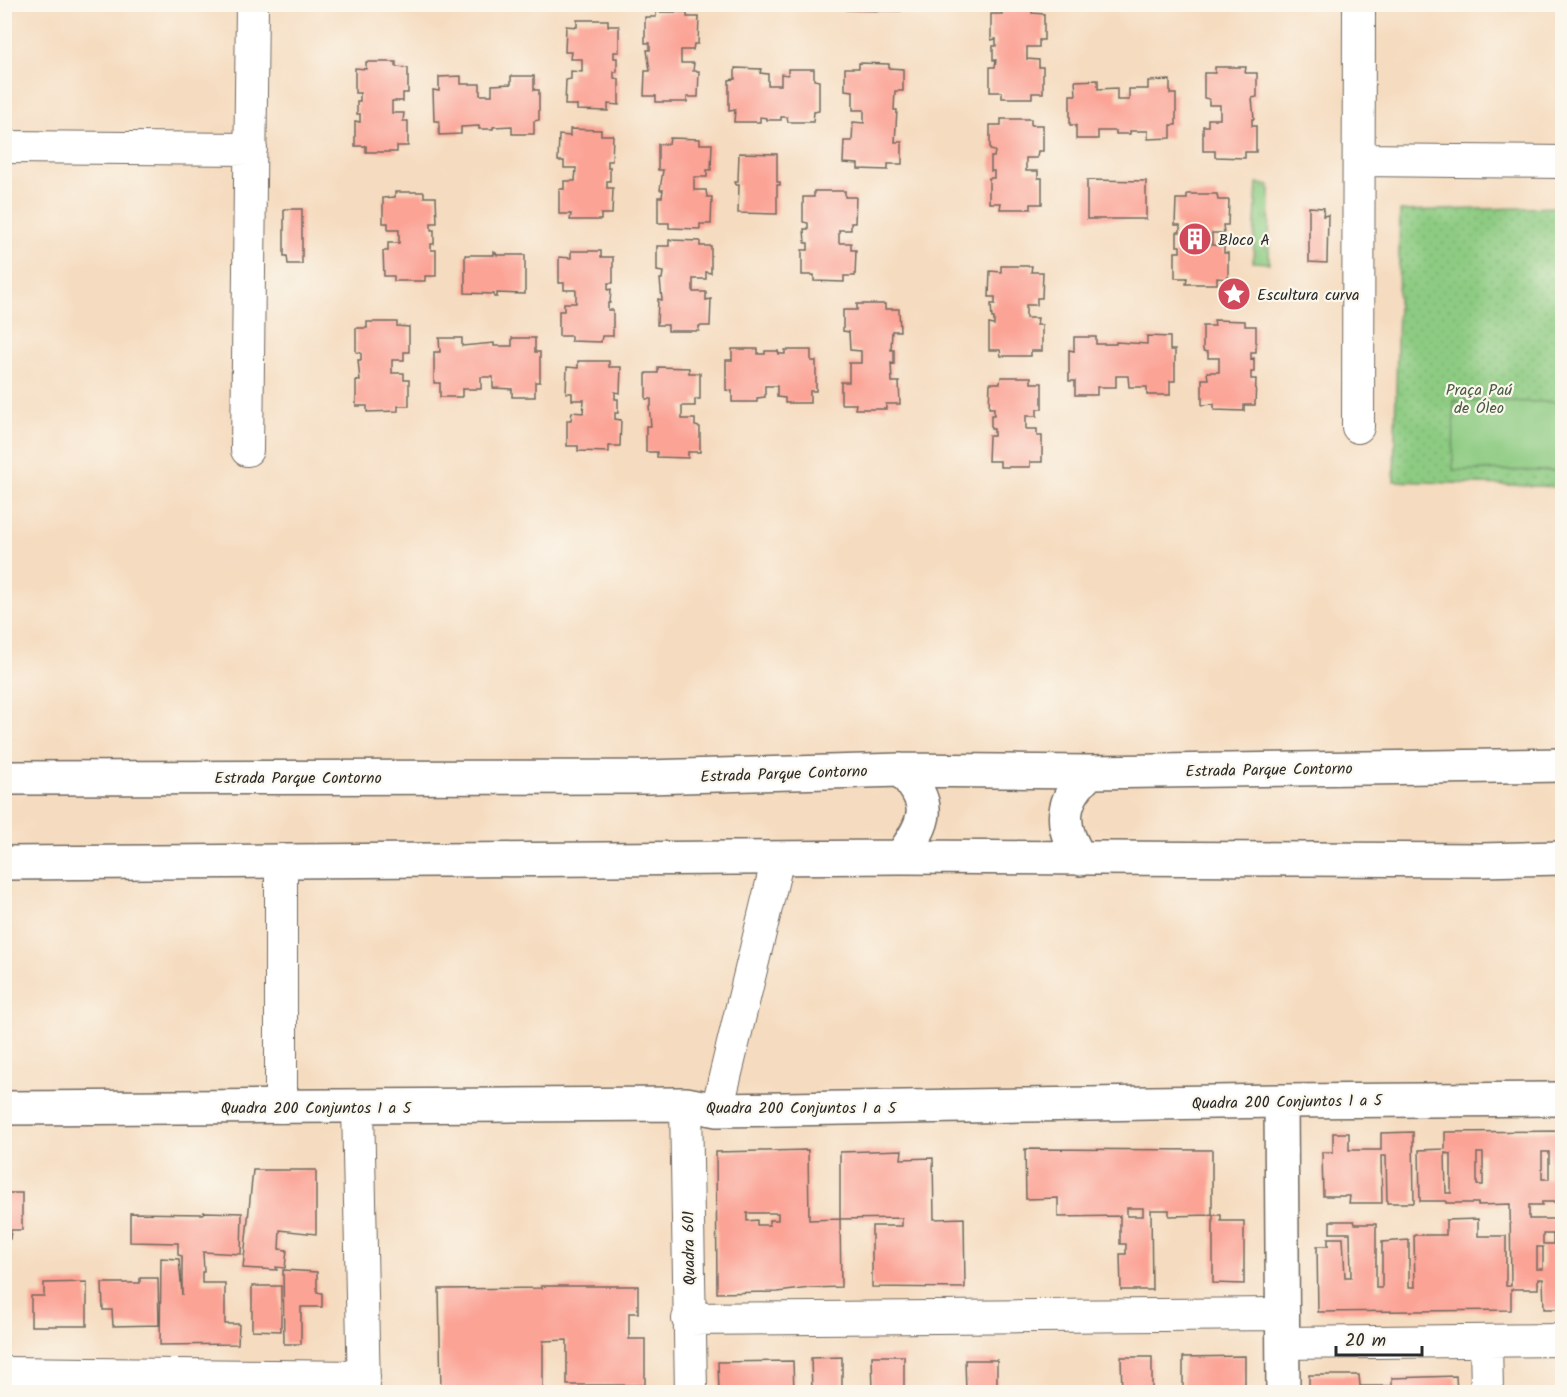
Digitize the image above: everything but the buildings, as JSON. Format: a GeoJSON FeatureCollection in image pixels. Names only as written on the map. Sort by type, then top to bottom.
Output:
{"type":"FeatureCollection","features":[{"type":"Feature","properties":{"kind":"main road","name":"Estrada Parque Contorno"},"geometry":{"type":"LineString","coordinates":[[4,778],[648,777],[901,770],[1091,772],[1563,765]]}},
{"type":"Feature","properties":{"kind":"main road"},"geometry":{"type":"LineString","coordinates":[[901,770],[916,786],[923,808],[917,835],[901,858]]}},
{"type":"Feature","properties":{"kind":"main road"},"geometry":{"type":"LineString","coordinates":[[1081,859],[1066,830],[1065,813],[1078,783],[1091,772]]}},
{"type":"Feature","properties":{"kind":"main road"},"geometry":{"type":"LineString","coordinates":[[4,863],[778,858],[1481,860],[1563,858]]}},
{"type":"Feature","properties":{"kind":"main road","name":"Quadra 200 Conjuntos 1 a 5"},"geometry":{"type":"LineString","coordinates":[[4,1108],[702,1107],[1563,1099]]}},
{"type":"Feature","properties":{"kind":"main road"},"geometry":{"type":"LineString","coordinates":[[1281,1101],[1283,1392]]}},
{"type":"Feature","properties":{"kind":"street"},"geometry":{"type":"LineString","coordinates":[[248,450],[252,4]]}},
{"type":"Feature","properties":{"kind":"street"},"geometry":{"type":"LineString","coordinates":[[1358,427],[1359,4]]}},
{"type":"Feature","properties":{"kind":"street"},"geometry":{"type":"LineString","coordinates":[[4,147],[251,149]]}},
{"type":"Feature","properties":{"kind":"street"},"geometry":{"type":"LineString","coordinates":[[1359,160],[1563,162]]}},
{"type":"Feature","properties":{"kind":"street","name":"Quadra 601"},"geometry":{"type":"LineString","coordinates":[[691,1392],[688,1319],[702,1107],[778,858]]}},
{"type":"Feature","properties":{"kind":"street"},"geometry":{"type":"LineString","coordinates":[[281,860],[281,1107]]}},
{"type":"Feature","properties":{"kind":"street"},"geometry":{"type":"LineString","coordinates":[[4,1373],[364,1385],[358,1106]]}},
{"type":"Feature","properties":{"kind":"street"},"geometry":{"type":"LineString","coordinates":[[688,1319],[1283,1329],[1486,1341],[1563,1340]]}},
{"type":"Feature","properties":{"kind":"street"},"geometry":{"type":"LineString","coordinates":[[1486,1341],[1487,1392]]}},
{"type":"Feature","properties":{"kind":"green space"},"geometry":{"type":"Polygon","coordinates":[[[1257,183],[1270,186],[1269,263],[1253,262],[1257,183]]]}},
{"type":"Feature","properties":{"kind":"green space","name":"Praça Paú de Óleo"},"geometry":{"type":"Polygon","coordinates":[[[1562,207],[1562,487],[1394,481],[1400,211],[1562,207]]]}},
{"type":"Feature","properties":{"kind":"green space"},"geometry":{"type":"Polygon","coordinates":[[[1454,401],[1562,402],[1562,471],[1453,470],[1454,401]]]}},
{"type":"Feature","properties":{"kind":"place","name":"Bloco A"},"geometry":{"type":"Point","coordinates":[1195,239]}},
{"type":"Feature","properties":{"kind":"place","name":"Escultura curva"},"geometry":{"type":"Point","coordinates":[1234,294]}}]}
